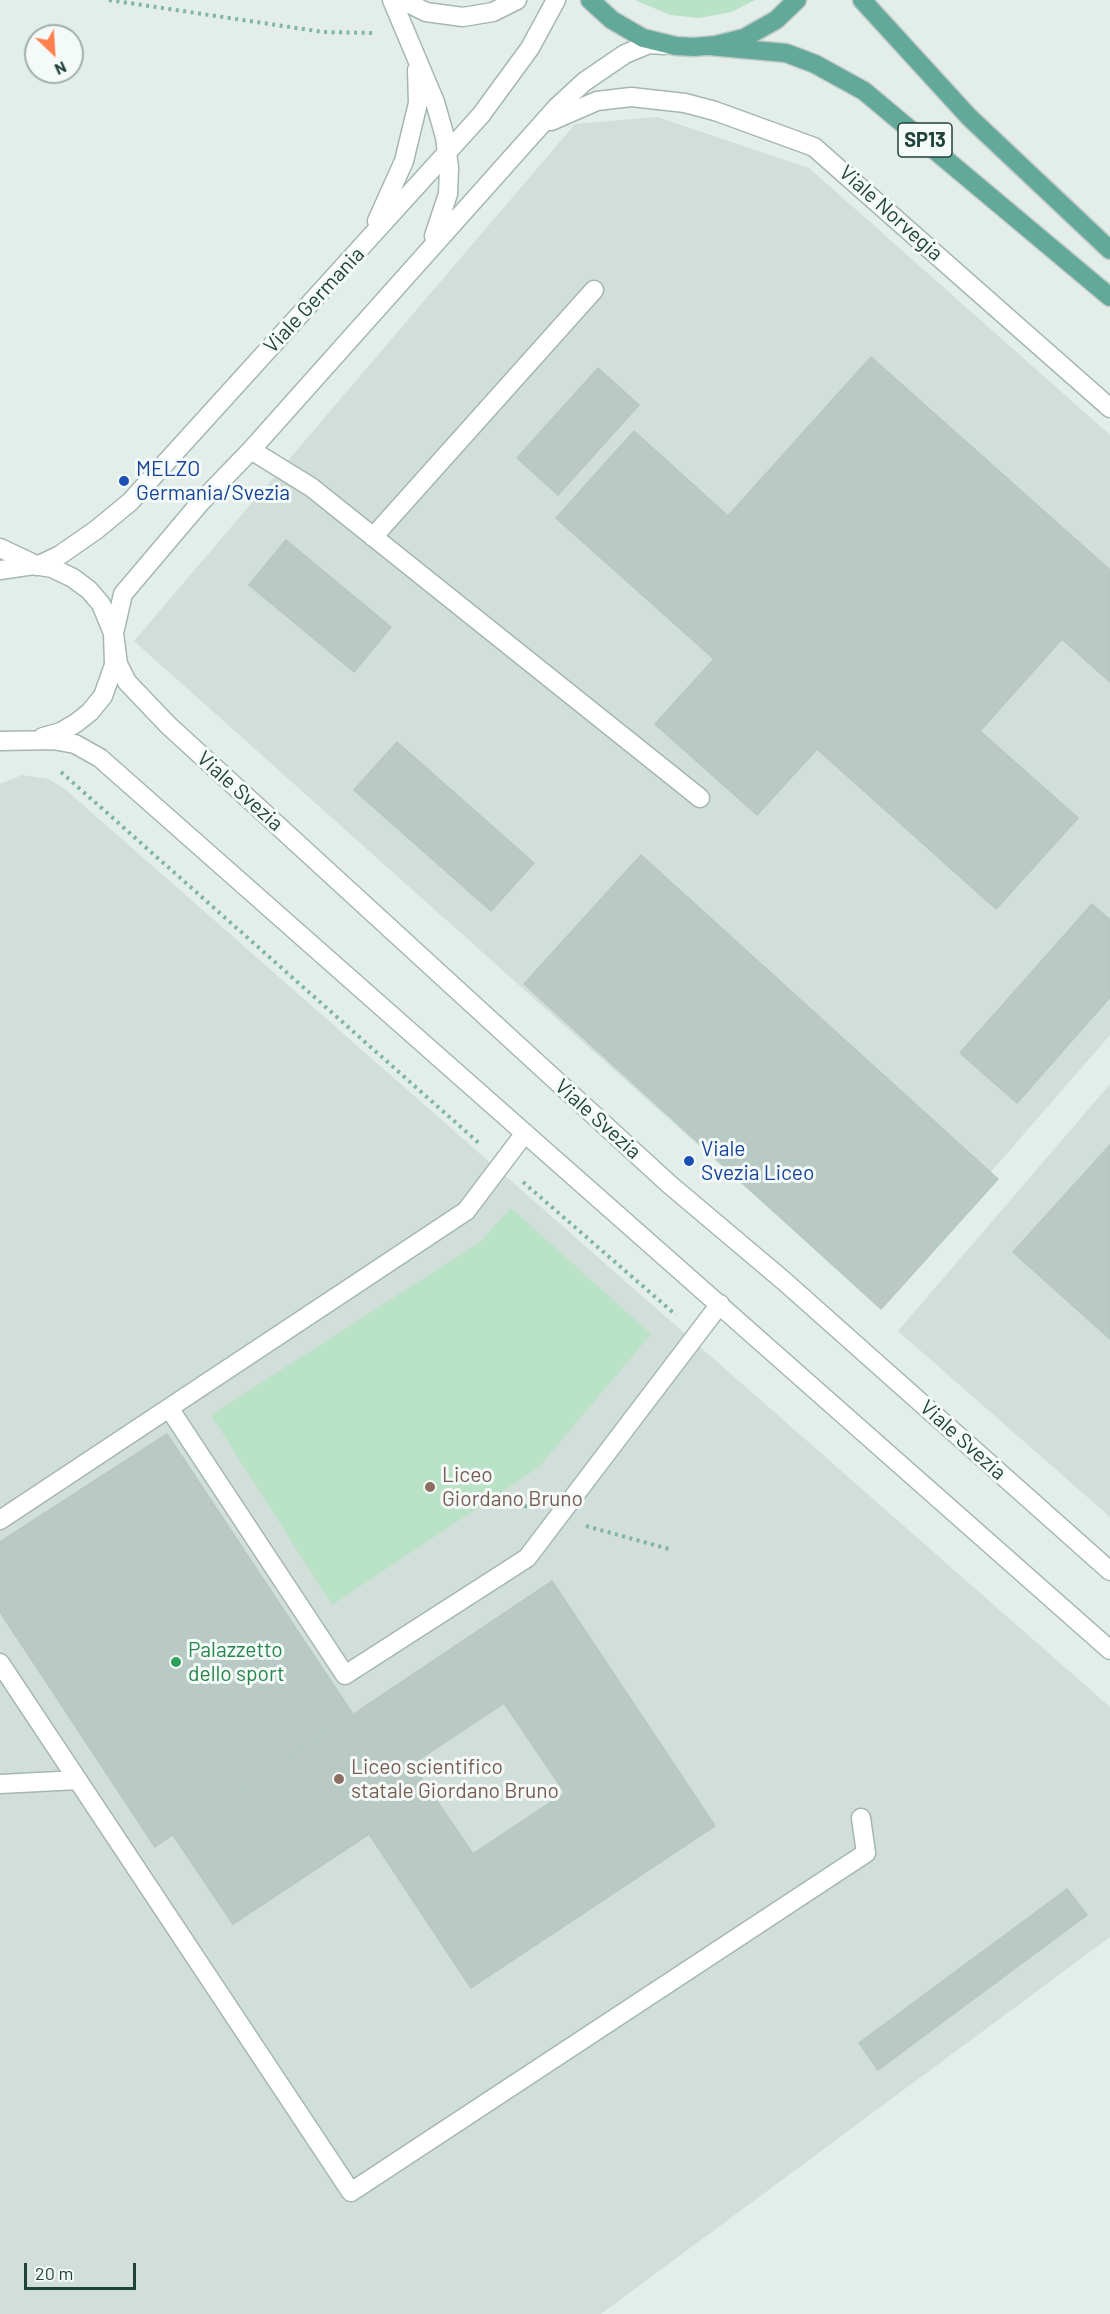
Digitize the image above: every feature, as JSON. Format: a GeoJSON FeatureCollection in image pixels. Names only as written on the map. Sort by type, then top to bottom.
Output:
{"type":"FeatureCollection","features":[{"type":"Feature","properties":{"kind":"main road","name":"SP13"},"geometry":{"type":"LineString","coordinates":[[590,0],[623,28],[643,38],[671,45],[786,53],[821,67],[864,91],[1110,297]]}},
{"type":"Feature","properties":{"kind":"main road","name":"SP13"},"geometry":{"type":"LineString","coordinates":[[709,46],[730,42],[759,30],[781,16],[797,0]]}},
{"type":"Feature","properties":{"kind":"main road","name":"SP13"},"geometry":{"type":"LineString","coordinates":[[862,0],[969,117],[1110,250]]}},
{"type":"Feature","properties":{"kind":"street"},"geometry":{"type":"LineString","coordinates":[[392,0],[441,121],[447,153],[448,194],[430,246]]}},
{"type":"Feature","properties":{"kind":"street"},"geometry":{"type":"LineString","coordinates":[[402,0],[426,12],[463,17],[493,12],[517,0]]}},
{"type":"Feature","properties":{"kind":"street","name":"Viale Germania"},"geometry":{"type":"LineString","coordinates":[[37,566],[80,542],[130,502],[447,153],[515,71],[556,0]]}},
{"type":"Feature","properties":{"kind":"street"},"geometry":{"type":"LineString","coordinates":[[0,741],[62,732],[90,712],[109,682],[114,665],[118,607],[126,589],[200,503],[251,450],[533,132],[584,82],[625,54],[650,44],[671,45]]}},
{"type":"Feature","properties":{"kind":"street"},"geometry":{"type":"LineString","coordinates":[[365,244],[401,173],[418,103],[417,62]]}},
{"type":"Feature","properties":{"kind":"street","name":"Viale Norvegia"},"geometry":{"type":"LineString","coordinates":[[533,132],[571,111],[597,101],[631,97],[685,103],[715,111],[814,147],[1110,408]]}},
{"type":"Feature","properties":{"kind":"street"},"geometry":{"type":"LineString","coordinates":[[373,537],[594,290]]}},
{"type":"Feature","properties":{"kind":"street"},"geometry":{"type":"LineString","coordinates":[[251,450],[311,487],[700,798]]}},
{"type":"Feature","properties":{"kind":"street"},"geometry":{"type":"LineString","coordinates":[[0,548],[37,566]]}},
{"type":"Feature","properties":{"kind":"street"},"geometry":{"type":"LineString","coordinates":[[0,570],[23,565],[37,566]]}},
{"type":"Feature","properties":{"kind":"street","name":"Viale Svezia"},"geometry":{"type":"LineString","coordinates":[[37,566],[66,574],[89,590],[108,617],[121,673],[168,725],[669,1184],[784,1281],[1110,1571]]}},
{"type":"Feature","properties":{"kind":"street"},"geometry":{"type":"LineString","coordinates":[[0,734],[75,744],[100,758],[1110,1650]]}},
{"type":"Feature","properties":{"kind":"street"},"geometry":{"type":"LineString","coordinates":[[0,1520],[466,1211],[525,1133]]}},
{"type":"Feature","properties":{"kind":"street"},"geometry":{"type":"LineString","coordinates":[[169,1408],[345,1675],[527,1558],[720,1304]]}},
{"type":"Feature","properties":{"kind":"street"},"geometry":{"type":"LineString","coordinates":[[0,1663],[351,2192],[866,1853],[861,1818]]}},
{"type":"Feature","properties":{"kind":"street"},"geometry":{"type":"LineString","coordinates":[[0,1784],[78,1780]]}},
{"type":"Feature","properties":{"kind":"path"},"geometry":{"type":"LineString","coordinates":[[109,0],[323,32],[406,34]]}},
{"type":"Feature","properties":{"kind":"path"},"geometry":{"type":"LineString","coordinates":[[57,770],[500,1166],[696,1333]]}},
{"type":"Feature","properties":{"kind":"shaded area"},"geometry":{"type":"Polygon","coordinates":[[[657,117],[809,168],[1110,435],[1110,1035],[876,1304],[134,641],[575,124],[657,117]]]}},
{"type":"Feature","properties":{"kind":"shaded area","name":"Liceo Giordano Bruno"},"geometry":{"type":"Polygon","coordinates":[[[22,775],[49,779],[66,790],[1110,1707],[1110,1937],[601,2314],[0,2314],[0,784],[22,775]]]}},
{"type":"Feature","properties":{"kind":"shaded area"},"geometry":{"type":"Polygon","coordinates":[[[1110,1084],[1110,1517],[898,1331],[1110,1084]]]}},
{"type":"Feature","properties":{"kind":"green space"},"geometry":{"type":"Polygon","coordinates":[[[635,0],[755,0],[732,12],[699,18],[670,15],[635,0]]]}},
{"type":"Feature","properties":{"kind":"green space"},"geometry":{"type":"Polygon","coordinates":[[[511,1208],[651,1334],[539,1467],[332,1605],[211,1415],[480,1242],[511,1208]]]}},
{"type":"Feature","properties":{"kind":"building"},"geometry":{"type":"Polygon","coordinates":[[[871,357],[1110,570],[1110,682],[1062,639],[980,731],[1078,818],[996,909],[817,749],[757,815],[655,724],[714,659],[556,518],[634,431],[728,516],[871,357]]]}},
{"type":"Feature","properties":{"kind":"building"},"geometry":{"type":"Polygon","coordinates":[[[598,368],[639,405],[558,495],[517,458],[598,368]]]}},
{"type":"Feature","properties":{"kind":"building"},"geometry":{"type":"Polygon","coordinates":[[[286,540],[391,627],[354,672],[249,585],[286,540]]]}},
{"type":"Feature","properties":{"kind":"building"},"geometry":{"type":"Polygon","coordinates":[[[397,742],[534,863],[491,911],[354,790],[397,742]]]}},
{"type":"Feature","properties":{"kind":"building"},"geometry":{"type":"Polygon","coordinates":[[[641,855],[998,1179],[881,1309],[524,984],[641,855]]]}},
{"type":"Feature","properties":{"kind":"building"},"geometry":{"type":"Polygon","coordinates":[[[1092,904],[1110,920],[1110,997],[1017,1103],[960,1053],[1092,904]]]}},
{"type":"Feature","properties":{"kind":"building"},"geometry":{"type":"Polygon","coordinates":[[[1110,1145],[1110,1339],[1013,1252],[1110,1145]]]}},
{"type":"Feature","properties":{"kind":"building","name":"Palazzetto dello sport"},"geometry":{"type":"Polygon","coordinates":[[[167,1434],[352,1713],[155,1847],[0,1612],[0,1542],[167,1434]]]}},
{"type":"Feature","properties":{"kind":"building","name":"Liceo scientifico statale Giordano Bruno"},"geometry":{"type":"Polygon","coordinates":[[[552,1581],[715,1826],[471,1988],[369,1834],[233,1924],[173,1835],[552,1581]],[[504,1703],[412,1764],[473,1854],[565,1793],[504,1703]]]}},
{"type":"Feature","properties":{"kind":"building"},"geometry":{"type":"Polygon","coordinates":[[[1067,1889],[1087,1915],[878,2070],[859,2043],[1067,1889]]]}},
{"type":"Feature","properties":{"kind":"place","name":"MELZO Germania/Svezia"},"geometry":{"type":"Point","coordinates":[124,481]}},
{"type":"Feature","properties":{"kind":"place","name":"Viale Svezia Liceo"},"geometry":{"type":"Point","coordinates":[689,1161]}},
{"type":"Feature","properties":{"kind":"place","name":"Liceo Giordano Bruno"},"geometry":{"type":"Point","coordinates":[430,1487]}},
{"type":"Feature","properties":{"kind":"place","name":"Palazzetto dello sport"},"geometry":{"type":"Point","coordinates":[176,1662]}},
{"type":"Feature","properties":{"kind":"place","name":"Liceo scientifico statale Giordano Bruno"},"geometry":{"type":"Point","coordinates":[339,1779]}}]}
